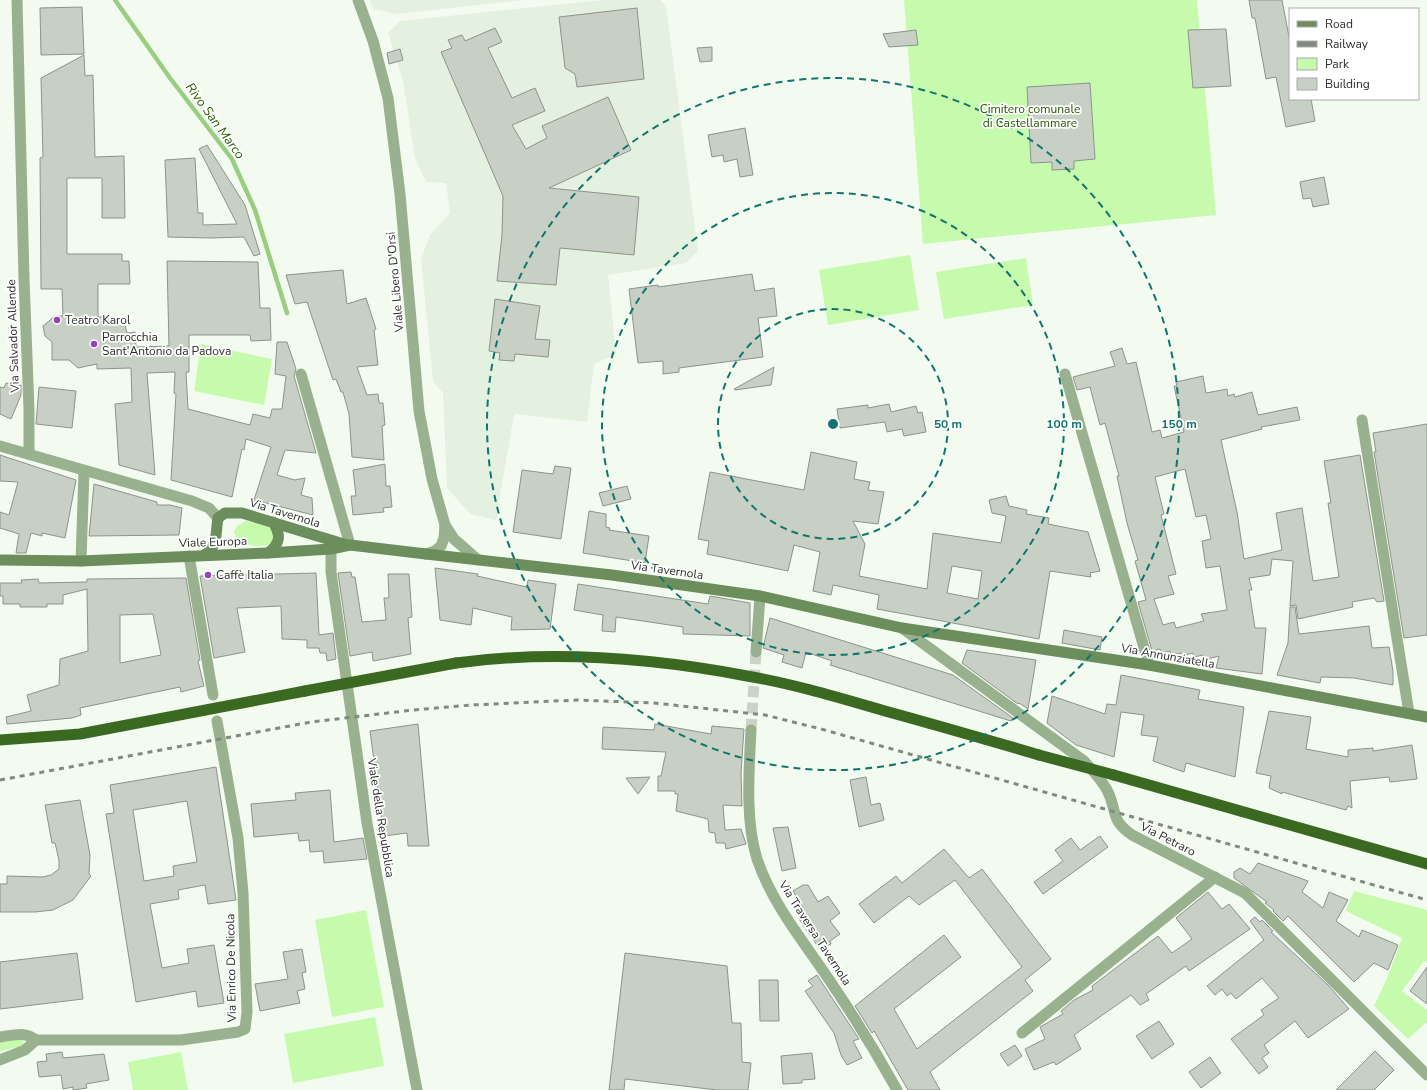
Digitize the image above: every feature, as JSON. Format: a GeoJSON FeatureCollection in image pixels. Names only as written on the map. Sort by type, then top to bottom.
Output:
{"type":"FeatureCollection","features":[{"type":"Feature","properties":{"kind":"highway"},"geometry":{"type":"LineString","coordinates":[[0,740],[80,734],[456,663],[534,656],[606,659],[674,665],[747,676],[847,700],[1427,864]]}},
{"type":"Feature","properties":{"kind":"main road","name":"Via Tavernola"},"geometry":{"type":"LineString","coordinates":[[218,518],[225,513],[234,512],[350,545]]}},
{"type":"Feature","properties":{"kind":"main road"},"geometry":{"type":"LineString","coordinates":[[204,555],[212,550],[215,543],[218,518]]}},
{"type":"Feature","properties":{"kind":"main road"},"geometry":{"type":"LineString","coordinates":[[268,553],[279,541],[278,530],[273,522]]}},
{"type":"Feature","properties":{"kind":"main road"},"geometry":{"type":"LineString","coordinates":[[215,543],[218,549],[228,554]]}},
{"type":"Feature","properties":{"kind":"main road","name":"Viale Europa"},"geometry":{"type":"LineString","coordinates":[[0,560],[81,561],[268,553],[331,549],[350,545],[426,554]]}},
{"type":"Feature","properties":{"kind":"main road","name":"Via Tavernola"},"geometry":{"type":"LineString","coordinates":[[426,554],[612,575],[760,596],[902,628]]}},
{"type":"Feature","properties":{"kind":"main road","name":"Via Annunziatella"},"geometry":{"type":"LineString","coordinates":[[902,628],[1149,665],[1427,717]]}},
{"type":"Feature","properties":{"kind":"street","name":"Via Salvador Allende"},"geometry":{"type":"LineString","coordinates":[[17,0],[29,454]]}},
{"type":"Feature","properties":{"kind":"street","name":"Viale Libero D'Orsi"},"geometry":{"type":"LineString","coordinates":[[358,0],[373,41],[388,98],[400,194],[419,411],[432,479],[445,525],[444,538],[441,546],[435,551],[426,554]]}},
{"type":"Feature","properties":{"kind":"street"},"geometry":{"type":"LineString","coordinates":[[301,374],[350,545]]}},
{"type":"Feature","properties":{"kind":"street"},"geometry":{"type":"LineString","coordinates":[[1065,374],[1149,665]]}},
{"type":"Feature","properties":{"kind":"street"},"geometry":{"type":"LineString","coordinates":[[1362,420],[1409,713]]}},
{"type":"Feature","properties":{"kind":"street"},"geometry":{"type":"LineString","coordinates":[[0,446],[192,501],[209,508],[218,518]]}},
{"type":"Feature","properties":{"kind":"street"},"geometry":{"type":"LineString","coordinates":[[81,561],[84,471]]}},
{"type":"Feature","properties":{"kind":"street"},"geometry":{"type":"LineString","coordinates":[[445,525],[454,539],[478,560]]}},
{"type":"Feature","properties":{"kind":"street","name":"Viale della Repubblica"},"geometry":{"type":"LineString","coordinates":[[331,549],[331,572],[367,822],[417,1090]]}},
{"type":"Feature","properties":{"kind":"street"},"geometry":{"type":"LineString","coordinates":[[189,556],[212,695]]}},
{"type":"Feature","properties":{"kind":"street"},"geometry":{"type":"LineString","coordinates":[[756,652],[760,596]]}},
{"type":"Feature","properties":{"kind":"street","name":"Via Petraro"},"geometry":{"type":"LineString","coordinates":[[902,628],[1084,761],[1106,789],[1112,800],[1114,817],[1121,827],[1132,835],[1245,893],[1427,1075]]}},
{"type":"Feature","properties":{"kind":"street","name":"Via Enrico De Nicola"},"geometry":{"type":"LineString","coordinates":[[0,1036],[23,1033],[30,1035],[36,1040],[180,1040],[238,1032],[245,1029],[247,1012],[243,893],[238,838],[217,721]]}},
{"type":"Feature","properties":{"kind":"street","name":"Via Traversa Tavernola"},"geometry":{"type":"LineString","coordinates":[[751,730],[748,775],[750,817],[757,858],[771,893],[868,1040],[897,1090]]}},
{"type":"Feature","properties":{"kind":"street"},"geometry":{"type":"LineString","coordinates":[[1022,1033],[1215,877]]}},
{"type":"Feature","properties":{"kind":"street"},"geometry":{"type":"LineString","coordinates":[[0,1060],[25,1050],[36,1040]]}},
{"type":"Feature","properties":{"kind":"shaded area"},"geometry":{"type":"Polygon","coordinates":[[[370,0],[523,0],[397,14],[373,9],[370,0]]]}},
{"type":"Feature","properties":{"kind":"shaded area"},"geometry":{"type":"Polygon","coordinates":[[[603,0],[660,0],[666,6],[698,251],[686,263],[608,275],[616,354],[594,364],[587,422],[514,414],[496,520],[470,514],[447,488],[443,393],[433,382],[421,259],[430,235],[450,213],[446,183],[426,182],[415,158],[403,81],[388,33],[400,21],[603,0]]]}},
{"type":"Feature","properties":{"kind":"green space","name":"Cimitero comunale di Castellammare"},"geometry":{"type":"Polygon","coordinates":[[[904,0],[1197,0],[1216,215],[923,244],[904,0]]]}},
{"type":"Feature","properties":{"kind":"green space"},"geometry":{"type":"Polygon","coordinates":[[[910,255],[919,310],[828,325],[819,270],[910,255]]]}},
{"type":"Feature","properties":{"kind":"green space"},"geometry":{"type":"Polygon","coordinates":[[[1026,258],[1033,305],[944,319],[936,272],[1026,258]]]}},
{"type":"Feature","properties":{"kind":"green space"},"geometry":{"type":"Polygon","coordinates":[[[201,344],[272,359],[264,405],[194,391],[201,344]]]}},
{"type":"Feature","properties":{"kind":"green space"},"geometry":{"type":"Polygon","coordinates":[[[246,521],[262,524],[270,528],[275,534],[272,542],[264,546],[250,546],[238,542],[234,531],[237,526],[246,521]]]}},
{"type":"Feature","properties":{"kind":"green space"},"geometry":{"type":"Polygon","coordinates":[[[1354,891],[1427,910],[1427,962],[1424,961],[1402,991],[1427,1010],[1427,1022],[1408,1039],[1374,1006],[1388,976],[1402,938],[1346,911],[1354,891]]]}},
{"type":"Feature","properties":{"kind":"green space"},"geometry":{"type":"Polygon","coordinates":[[[366,910],[384,1007],[332,1017],[315,920],[366,910]]]}},
{"type":"Feature","properties":{"kind":"green space"},"geometry":{"type":"Polygon","coordinates":[[[375,1017],[384,1066],[293,1083],[284,1034],[375,1017]]]}},
{"type":"Feature","properties":{"kind":"green space"},"geometry":{"type":"Polygon","coordinates":[[[22,1039],[24,1044],[23,1046],[0,1051],[0,1042],[22,1039]]]}},
{"type":"Feature","properties":{"kind":"green space"},"geometry":{"type":"Polygon","coordinates":[[[181,1052],[188,1090],[133,1090],[128,1062],[181,1052]]]}},
{"type":"Feature","properties":{"kind":"building"},"geometry":{"type":"Polygon","coordinates":[[[1249,0],[1282,0],[1289,37],[1289,100],[1311,100],[1315,121],[1286,127],[1276,77],[1266,79],[1255,18],[1252,18],[1249,0]]]}},
{"type":"Feature","properties":{"kind":"building"},"geometry":{"type":"Polygon","coordinates":[[[82,7],[84,54],[41,55],[40,8],[82,7]]]}},
{"type":"Feature","properties":{"kind":"building"},"geometry":{"type":"Polygon","coordinates":[[[637,8],[644,79],[577,87],[575,74],[565,68],[559,17],[637,8]]]}},
{"type":"Feature","properties":{"kind":"building"},"geometry":{"type":"Polygon","coordinates":[[[495,28],[502,42],[488,48],[512,98],[535,88],[545,111],[512,125],[526,149],[547,138],[542,126],[608,97],[631,150],[549,188],[639,197],[634,255],[560,248],[556,285],[497,281],[502,235],[503,196],[441,52],[452,48],[448,40],[462,35],[465,41],[495,28]]]}},
{"type":"Feature","properties":{"kind":"building"},"geometry":{"type":"Polygon","coordinates":[[[1226,29],[1231,86],[1193,88],[1188,30],[1226,29]]]}},
{"type":"Feature","properties":{"kind":"building"},"geometry":{"type":"Polygon","coordinates":[[[916,30],[918,45],[889,47],[883,34],[916,30]]]}},
{"type":"Feature","properties":{"kind":"building"},"geometry":{"type":"Polygon","coordinates":[[[712,47],[712,61],[700,62],[697,48],[712,47]]]}},
{"type":"Feature","properties":{"kind":"building"},"geometry":{"type":"Polygon","coordinates":[[[400,49],[403,60],[389,64],[387,53],[400,49]]]}},
{"type":"Feature","properties":{"kind":"building"},"geometry":{"type":"Polygon","coordinates":[[[84,55],[85,76],[93,75],[95,157],[124,156],[125,218],[102,218],[102,178],[67,178],[67,254],[122,254],[122,261],[129,261],[130,284],[98,284],[98,317],[115,317],[125,325],[127,333],[135,332],[136,347],[169,346],[167,261],[258,262],[260,308],[270,308],[271,340],[251,341],[250,335],[189,335],[189,372],[186,372],[188,409],[250,425],[253,414],[270,418],[272,409],[282,409],[286,376],[275,374],[277,342],[287,342],[296,369],[294,376],[316,453],[285,450],[277,475],[295,480],[305,478],[301,495],[312,498],[313,515],[254,500],[271,447],[246,439],[244,450],[242,449],[232,497],[171,480],[176,394],[174,393],[175,372],[147,373],[155,475],[119,465],[115,404],[132,402],[131,368],[97,369],[97,364],[78,368],[69,360],[52,360],[52,342],[45,336],[43,326],[55,316],[63,316],[62,289],[41,289],[40,158],[43,157],[41,78],[84,55]]]}},
{"type":"Feature","properties":{"kind":"building"},"geometry":{"type":"Polygon","coordinates":[[[1090,83],[1095,159],[1074,161],[1074,169],[1052,170],[1052,162],[1031,163],[1027,87],[1090,83]]]}},
{"type":"Feature","properties":{"kind":"building"},"geometry":{"type":"Polygon","coordinates":[[[745,128],[753,175],[740,177],[737,159],[724,162],[723,155],[712,157],[708,135],[745,128]]]}},
{"type":"Feature","properties":{"kind":"building"},"geometry":{"type":"Polygon","coordinates":[[[207,145],[245,205],[260,254],[254,256],[244,237],[168,237],[165,160],[195,158],[198,213],[203,213],[203,225],[237,224],[199,149],[207,145]]]}},
{"type":"Feature","properties":{"kind":"building"},"geometry":{"type":"Polygon","coordinates":[[[1324,177],[1329,204],[1313,207],[1311,198],[1303,199],[1300,182],[1324,177]]]}},
{"type":"Feature","properties":{"kind":"building"},"geometry":{"type":"Polygon","coordinates":[[[343,270],[347,304],[366,298],[376,329],[374,330],[378,365],[357,367],[367,395],[378,394],[379,403],[383,403],[385,425],[382,426],[384,460],[352,457],[349,414],[343,392],[341,392],[336,379],[333,380],[307,302],[295,304],[286,275],[343,270]]]}},
{"type":"Feature","properties":{"kind":"building"},"geometry":{"type":"Polygon","coordinates":[[[752,274],[755,291],[774,288],[777,316],[758,318],[763,357],[679,368],[679,372],[663,374],[663,361],[638,363],[629,289],[658,285],[658,287],[752,274]]]}},
{"type":"Feature","properties":{"kind":"building"},"geometry":{"type":"Polygon","coordinates":[[[495,299],[540,306],[535,339],[550,340],[548,357],[515,354],[514,361],[499,360],[500,353],[489,351],[495,299]]]}},
{"type":"Feature","properties":{"kind":"building"},"geometry":{"type":"Polygon","coordinates":[[[1122,348],[1127,364],[1136,362],[1152,432],[1160,430],[1162,438],[1184,432],[1174,386],[1177,386],[1176,382],[1203,376],[1206,393],[1227,389],[1228,396],[1234,394],[1235,397],[1252,392],[1258,415],[1297,407],[1300,420],[1261,427],[1262,429],[1221,440],[1237,512],[1244,559],[1282,550],[1276,513],[1302,508],[1313,581],[1339,577],[1328,503],[1331,503],[1324,461],[1360,455],[1384,601],[1377,602],[1374,598],[1352,602],[1353,607],[1298,619],[1296,605],[1290,606],[1293,561],[1272,559],[1270,575],[1249,578],[1252,590],[1249,590],[1255,628],[1266,628],[1262,674],[1216,668],[1219,656],[1204,660],[1203,655],[1194,657],[1193,653],[1182,656],[1182,653],[1171,655],[1170,651],[1162,653],[1160,649],[1152,651],[1138,602],[1146,600],[1135,561],[1138,560],[1127,523],[1117,476],[1119,476],[1105,423],[1100,425],[1090,387],[1077,390],[1073,377],[1115,366],[1110,352],[1122,348]],[[1185,469],[1155,477],[1164,514],[1161,515],[1176,574],[1168,576],[1174,594],[1154,599],[1163,625],[1174,622],[1176,628],[1204,621],[1201,614],[1227,610],[1220,566],[1206,568],[1202,541],[1211,539],[1206,515],[1196,517],[1185,469]]]}},
{"type":"Feature","properties":{"kind":"building"},"geometry":{"type":"Polygon","coordinates":[[[774,367],[771,385],[734,389],[774,367]]]}},
{"type":"Feature","properties":{"kind":"building"},"geometry":{"type":"Polygon","coordinates":[[[6,383],[21,385],[21,395],[11,419],[0,414],[0,387],[4,388],[6,383]]]}},
{"type":"Feature","properties":{"kind":"building"},"geometry":{"type":"Polygon","coordinates":[[[39,387],[76,391],[72,428],[36,424],[39,387]]]}},
{"type":"Feature","properties":{"kind":"building"},"geometry":{"type":"Polygon","coordinates":[[[889,404],[891,412],[916,406],[918,413],[922,412],[926,432],[904,436],[902,429],[887,432],[885,422],[840,428],[837,409],[868,405],[868,408],[889,404]]]}},
{"type":"Feature","properties":{"kind":"building"},"geometry":{"type":"Polygon","coordinates":[[[1427,424],[1427,635],[1404,638],[1374,452],[1376,452],[1373,433],[1427,424]]]}},
{"type":"Feature","properties":{"kind":"building"},"geometry":{"type":"Polygon","coordinates":[[[811,452],[857,462],[854,479],[870,482],[868,490],[884,492],[878,524],[853,521],[865,544],[859,576],[927,589],[933,533],[1001,543],[1006,516],[992,513],[989,500],[1006,496],[1009,506],[1027,510],[1026,514],[1049,518],[1048,524],[1088,532],[1100,571],[1090,573],[1091,577],[1050,571],[1039,639],[877,609],[879,595],[833,585],[831,595],[813,591],[820,552],[794,545],[788,571],[707,554],[709,541],[698,539],[710,472],[804,490],[811,452]],[[952,566],[947,593],[978,599],[982,571],[952,566]]]}},
{"type":"Feature","properties":{"kind":"building"},"geometry":{"type":"Polygon","coordinates":[[[0,455],[76,480],[65,538],[42,533],[42,536],[31,533],[26,553],[16,553],[19,534],[0,528],[0,512],[9,515],[18,482],[0,481],[0,455]]]}},
{"type":"Feature","properties":{"kind":"building"},"geometry":{"type":"Polygon","coordinates":[[[385,464],[386,486],[390,486],[392,507],[383,508],[384,512],[353,515],[351,496],[356,496],[353,470],[385,464]]]}},
{"type":"Feature","properties":{"kind":"building"},"geometry":{"type":"Polygon","coordinates":[[[555,466],[571,468],[561,539],[513,532],[522,470],[553,474],[555,466]]]}},
{"type":"Feature","properties":{"kind":"building"},"geometry":{"type":"Polygon","coordinates":[[[94,484],[157,502],[157,505],[170,505],[182,508],[179,535],[89,536],[94,484]]]}},
{"type":"Feature","properties":{"kind":"building"},"geometry":{"type":"Polygon","coordinates":[[[627,486],[631,499],[603,506],[599,493],[627,486]]]}},
{"type":"Feature","properties":{"kind":"building"},"geometry":{"type":"Polygon","coordinates":[[[589,511],[606,514],[606,527],[610,528],[609,530],[649,536],[645,563],[583,553],[589,511]]]}},
{"type":"Feature","properties":{"kind":"building"},"geometry":{"type":"Polygon","coordinates":[[[435,568],[478,574],[477,576],[527,587],[528,580],[556,584],[550,629],[511,630],[512,617],[473,608],[471,625],[440,620],[435,568]]]}},
{"type":"Feature","properties":{"kind":"building"},"geometry":{"type":"Polygon","coordinates":[[[351,572],[352,577],[355,577],[362,622],[386,620],[384,598],[389,598],[388,574],[409,574],[412,617],[408,618],[411,654],[373,661],[372,652],[350,656],[338,573],[351,572]]]}},
{"type":"Feature","properties":{"kind":"building"},"geometry":{"type":"Polygon","coordinates":[[[316,573],[319,635],[333,633],[336,659],[327,661],[326,653],[320,653],[319,648],[307,648],[307,640],[282,639],[281,606],[237,608],[245,652],[214,658],[200,576],[316,573]]]}},
{"type":"Feature","properties":{"kind":"building"},"geometry":{"type":"Polygon","coordinates":[[[186,578],[200,660],[198,661],[204,686],[181,692],[180,687],[80,708],[81,715],[72,718],[7,724],[6,717],[31,711],[27,695],[59,685],[60,659],[88,651],[87,589],[63,595],[63,604],[47,604],[47,607],[20,607],[20,604],[3,604],[3,596],[0,596],[0,583],[22,583],[21,580],[38,579],[39,583],[87,582],[87,579],[186,578]],[[153,614],[120,615],[120,663],[161,655],[153,614]]]}},
{"type":"Feature","properties":{"kind":"building"},"geometry":{"type":"Polygon","coordinates":[[[578,584],[708,604],[710,596],[750,603],[750,636],[683,634],[683,627],[616,617],[615,632],[602,631],[603,615],[574,610],[578,584]]]}},
{"type":"Feature","properties":{"kind":"building"},"geometry":{"type":"Polygon","coordinates":[[[1290,607],[1295,607],[1299,634],[1369,626],[1372,648],[1389,647],[1393,671],[1393,685],[1354,678],[1321,677],[1320,683],[1277,675],[1288,643],[1290,607]]]}},
{"type":"Feature","properties":{"kind":"building"},"geometry":{"type":"Polygon","coordinates":[[[770,618],[953,675],[1013,718],[1011,721],[830,665],[832,661],[806,652],[802,668],[782,662],[784,655],[763,648],[770,618]]]}},
{"type":"Feature","properties":{"kind":"building"},"geometry":{"type":"Polygon","coordinates":[[[1064,630],[1102,637],[1100,650],[1062,643],[1064,630]]]}},
{"type":"Feature","properties":{"kind":"building"},"geometry":{"type":"Polygon","coordinates":[[[967,650],[1036,660],[1028,709],[1019,703],[1018,704],[962,663],[967,650]]]}},
{"type":"Feature","properties":{"kind":"building"},"geometry":{"type":"Polygon","coordinates":[[[1121,675],[1200,690],[1198,699],[1244,707],[1235,777],[1186,763],[1184,772],[1153,761],[1158,737],[1141,735],[1144,715],[1121,712],[1114,757],[1076,745],[1047,723],[1052,696],[1105,714],[1107,704],[1116,705],[1121,675]]]}},
{"type":"Feature","properties":{"kind":"building"},"geometry":{"type":"Polygon","coordinates":[[[1269,711],[1311,717],[1306,749],[1348,757],[1348,750],[1373,748],[1373,751],[1412,745],[1417,779],[1390,782],[1389,777],[1350,781],[1352,808],[1348,806],[1346,810],[1282,792],[1282,794],[1269,788],[1271,776],[1256,773],[1269,711]]]}},
{"type":"Feature","properties":{"kind":"building"},"geometry":{"type":"Polygon","coordinates":[[[418,724],[429,846],[408,846],[407,833],[384,836],[370,731],[418,724]]]}},
{"type":"Feature","properties":{"kind":"building"},"geometry":{"type":"Polygon","coordinates":[[[655,724],[711,734],[712,726],[744,729],[741,773],[742,806],[723,805],[725,830],[741,829],[746,844],[726,849],[725,843],[716,843],[715,833],[709,832],[708,819],[676,811],[678,794],[675,794],[675,791],[658,791],[658,776],[661,776],[666,752],[602,749],[603,727],[654,730],[655,724]]]}},
{"type":"Feature","properties":{"kind":"building"},"geometry":{"type":"Polygon","coordinates":[[[216,767],[236,900],[208,904],[205,885],[178,890],[179,899],[150,904],[162,968],[189,963],[187,949],[214,945],[224,1003],[198,1007],[196,991],[136,1002],[106,814],[114,813],[110,785],[216,767]],[[187,801],[133,810],[144,881],[174,876],[173,866],[197,862],[187,801]]]}},
{"type":"Feature","properties":{"kind":"building"},"geometry":{"type":"Polygon","coordinates":[[[650,777],[638,794],[626,778],[650,777]]]}},
{"type":"Feature","properties":{"kind":"building"},"geometry":{"type":"Polygon","coordinates":[[[866,777],[871,805],[880,803],[884,820],[859,827],[850,780],[866,777]]]}},
{"type":"Feature","properties":{"kind":"building"},"geometry":{"type":"Polygon","coordinates":[[[330,790],[334,842],[363,838],[367,859],[324,863],[323,851],[310,852],[309,840],[299,841],[298,833],[254,837],[251,804],[296,800],[295,793],[330,790]]]}},
{"type":"Feature","properties":{"kind":"building"},"geometry":{"type":"Polygon","coordinates":[[[80,800],[90,855],[89,874],[91,876],[73,900],[53,910],[35,912],[0,912],[0,884],[7,884],[7,876],[43,877],[51,875],[59,869],[59,860],[55,843],[52,843],[45,805],[80,800]]]}},
{"type":"Feature","properties":{"kind":"building"},"geometry":{"type":"Polygon","coordinates":[[[788,827],[796,868],[782,871],[773,828],[788,827]]]}},
{"type":"Feature","properties":{"kind":"building"},"geometry":{"type":"Polygon","coordinates":[[[1100,836],[1108,847],[1043,894],[1034,882],[1063,861],[1055,850],[1071,838],[1080,850],[1100,836]]]}},
{"type":"Feature","properties":{"kind":"building"},"geometry":{"type":"Polygon","coordinates":[[[944,849],[969,878],[982,869],[1051,959],[1025,980],[1033,991],[930,1072],[940,1090],[908,1090],[874,1031],[872,1033],[855,1006],[944,935],[961,957],[894,1009],[917,1049],[1022,967],[955,880],[919,905],[909,896],[874,923],[859,904],[896,876],[902,883],[944,849]]]}},
{"type":"Feature","properties":{"kind":"building"},"geometry":{"type":"Polygon","coordinates":[[[1258,863],[1308,881],[1302,892],[1323,908],[1329,892],[1348,900],[1336,921],[1359,937],[1362,930],[1398,945],[1388,970],[1374,963],[1354,982],[1288,916],[1283,921],[1273,911],[1274,910],[1265,903],[1267,902],[1234,878],[1234,872],[1240,868],[1250,874],[1258,863]]]}},
{"type":"Feature","properties":{"kind":"building"},"geometry":{"type":"Polygon","coordinates":[[[803,885],[808,885],[818,902],[828,896],[840,913],[830,921],[840,934],[830,941],[831,944],[819,948],[799,919],[806,914],[793,891],[803,885]]]}},
{"type":"Feature","properties":{"kind":"building"},"geometry":{"type":"Polygon","coordinates":[[[1208,892],[1222,909],[1229,904],[1250,929],[1189,971],[1186,966],[1146,994],[1149,1000],[1140,1005],[1131,995],[1074,1035],[1081,1049],[1056,1065],[1054,1062],[1034,1070],[1025,1049],[1045,1039],[1040,1027],[1063,1014],[1061,1011],[1074,1000],[1093,990],[1092,986],[1158,936],[1172,953],[1192,939],[1176,918],[1208,892]]]}},
{"type":"Feature","properties":{"kind":"building"},"geometry":{"type":"Polygon","coordinates":[[[1255,917],[1260,922],[1262,920],[1273,931],[1271,932],[1328,985],[1349,1009],[1308,1038],[1295,1021],[1264,1045],[1269,1053],[1262,1058],[1268,1067],[1259,1074],[1231,1039],[1264,1015],[1261,1010],[1279,998],[1262,978],[1236,999],[1231,993],[1227,996],[1222,989],[1215,995],[1207,986],[1264,940],[1250,921],[1255,917]]]}},
{"type":"Feature","properties":{"kind":"building"},"geometry":{"type":"Polygon","coordinates":[[[302,949],[306,972],[302,973],[305,989],[297,991],[300,1003],[260,1011],[255,984],[288,979],[283,952],[302,949]]]}},
{"type":"Feature","properties":{"kind":"building"},"geometry":{"type":"Polygon","coordinates":[[[77,953],[83,999],[0,1009],[0,962],[77,953]]]}},
{"type":"Feature","properties":{"kind":"building"},"geometry":{"type":"Polygon","coordinates":[[[625,953],[727,966],[732,1023],[741,1023],[742,1062],[751,1063],[748,1090],[717,1090],[625,1079],[624,1090],[609,1090],[625,953]]]}},
{"type":"Feature","properties":{"kind":"building"},"geometry":{"type":"Polygon","coordinates":[[[1427,967],[1427,1004],[1410,991],[1427,967]]]}},
{"type":"Feature","properties":{"kind":"building"},"geometry":{"type":"Polygon","coordinates":[[[817,975],[859,1039],[853,1041],[862,1058],[847,1065],[841,1055],[834,1033],[805,991],[813,986],[808,981],[817,975]]]}},
{"type":"Feature","properties":{"kind":"building"},"geometry":{"type":"Polygon","coordinates":[[[759,980],[778,980],[779,1021],[760,1021],[759,980]]]}},
{"type":"Feature","properties":{"kind":"building"},"geometry":{"type":"Polygon","coordinates":[[[1159,1021],[1174,1044],[1152,1059],[1136,1036],[1159,1021]]]}},
{"type":"Feature","properties":{"kind":"building"},"geometry":{"type":"Polygon","coordinates":[[[1015,1045],[1022,1056],[1008,1066],[1000,1054],[1015,1045]]]}},
{"type":"Feature","properties":{"kind":"building"},"geometry":{"type":"Polygon","coordinates":[[[1375,1051],[1394,1070],[1374,1090],[1336,1090],[1375,1051]]]}},
{"type":"Feature","properties":{"kind":"building"},"geometry":{"type":"Polygon","coordinates":[[[62,1052],[63,1058],[104,1054],[109,1080],[86,1084],[87,1088],[73,1090],[73,1087],[63,1089],[61,1075],[39,1077],[37,1062],[47,1061],[46,1054],[62,1052]]]}},
{"type":"Feature","properties":{"kind":"building"},"geometry":{"type":"Polygon","coordinates":[[[812,1053],[815,1079],[802,1080],[802,1083],[783,1084],[781,1056],[812,1053]]]}},
{"type":"Feature","properties":{"kind":"building"},"geometry":{"type":"Polygon","coordinates":[[[1210,1057],[1221,1073],[1201,1088],[1189,1072],[1210,1057]]]}},
{"type":"Feature","properties":{"kind":"waterway","name":"Rivo San Marco"},"geometry":{"type":"LineString","coordinates":[[115,0],[170,78],[232,159],[255,210],[287,313]]}},
{"type":"Feature","properties":{"kind":"tunnel"},"geometry":{"type":"LineString","coordinates":[[751,730],[756,652]]}},
{"type":"Feature","properties":{"kind":"railway"},"geometry":{"type":"LineString","coordinates":[[0,780],[311,722],[471,705],[577,700],[654,703],[765,715],[821,729],[1427,900]]}},
{"type":"Feature","properties":{"kind":"place","name":"Teatro Karol"},"geometry":{"type":"Point","coordinates":[57,320]}},
{"type":"Feature","properties":{"kind":"place","name":"Parrocchia Sant'Antonio da Padova"},"geometry":{"type":"Point","coordinates":[94,344]}},
{"type":"Feature","properties":{"kind":"place","name":"Caffè Italia"},"geometry":{"type":"Point","coordinates":[208,575]}}]}
